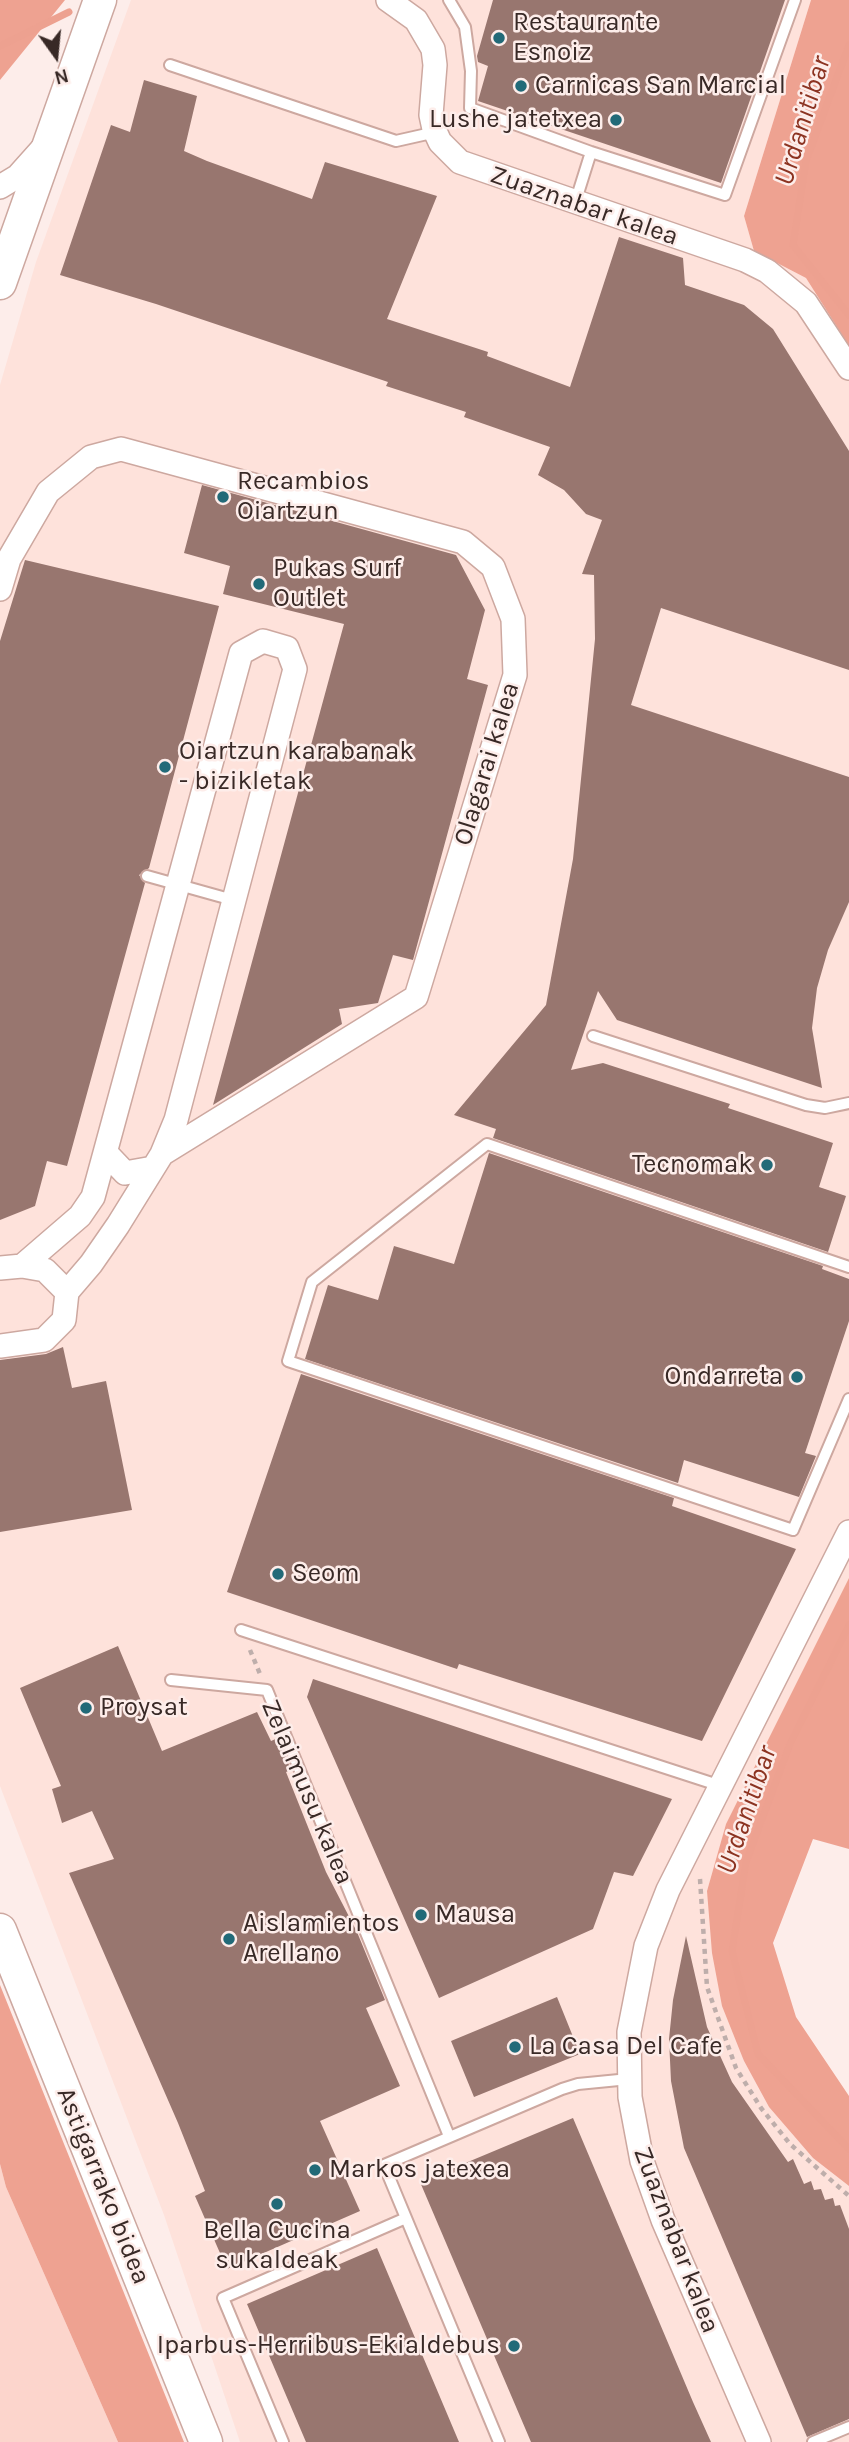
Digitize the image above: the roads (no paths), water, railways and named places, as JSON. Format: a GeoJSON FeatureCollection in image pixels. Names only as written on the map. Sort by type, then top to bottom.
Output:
{"type":"FeatureCollection","features":[{"type":"Feature","properties":{"kind":"main road"},"geometry":{"type":"LineString","coordinates":[[0,283],[8,233],[50,141],[100,0]]}},
{"type":"Feature","properties":{"kind":"main road","name":"Astigarrako bidea"},"geometry":{"type":"LineString","coordinates":[[0,1930],[206,2442]]}},
{"type":"Feature","properties":{"kind":"street"},"geometry":{"type":"LineString","coordinates":[[388,0],[404,9],[426,33],[436,65],[434,124]]}},
{"type":"Feature","properties":{"kind":"street","name":"Zuaznabar kalea"},"geometry":{"type":"LineString","coordinates":[[434,124],[449,153],[466,166],[577,195],[767,271],[806,303],[849,368]]}},
{"type":"Feature","properties":{"kind":"street"},"geometry":{"type":"LineString","coordinates":[[0,187],[18,176],[50,141]]}},
{"type":"Feature","properties":{"kind":"street","name":"Olagarai kalea"},"geometry":{"type":"LineString","coordinates":[[0,589],[9,559],[48,492],[91,457],[121,449],[463,542],[492,567],[513,619],[515,675],[416,997],[158,1161]]}},
{"type":"Feature","properties":{"kind":"street","name":"Olagarai kalea"},"geometry":{"type":"LineString","coordinates":[[11,1267],[80,1216],[93,1197],[241,653],[262,641],[287,648],[295,669],[176,1120],[158,1161],[91,1264],[67,1292]]}},
{"type":"Feature","properties":{"kind":"street"},"geometry":{"type":"LineString","coordinates":[[106,1153],[125,1173],[158,1161]]}},
{"type":"Feature","properties":{"kind":"street"},"geometry":{"type":"LineString","coordinates":[[0,1346],[44,1340],[64,1320],[67,1292],[45,1270],[11,1267]]}},
{"type":"Feature","properties":{"kind":"street","name":"Zuaznabar kalea"},"geometry":{"type":"LineString","coordinates":[[759,2442],[651,2191],[635,2129],[629,2079],[629,2032],[639,1975],[657,1915],[849,1532]]}},
{"type":"Feature","properties":{"kind":"lane"},"geometry":{"type":"LineString","coordinates":[[449,0],[465,27],[471,71],[470,108],[591,152],[725,195],[795,0]]}},
{"type":"Feature","properties":{"kind":"lane"},"geometry":{"type":"LineString","coordinates":[[170,65],[396,141],[434,124]]}},
{"type":"Feature","properties":{"kind":"lane"},"geometry":{"type":"LineString","coordinates":[[577,195],[591,152]]}},
{"type":"Feature","properties":{"kind":"lane"},"geometry":{"type":"LineString","coordinates":[[147,876],[233,900]]}},
{"type":"Feature","properties":{"kind":"lane"},"geometry":{"type":"LineString","coordinates":[[593,1036],[806,1105],[825,1108],[849,1103]]}},
{"type":"Feature","properties":{"kind":"lane"},"geometry":{"type":"LineString","coordinates":[[849,1267],[487,1144],[312,1282],[288,1361],[793,1530],[849,1399]]}},
{"type":"Feature","properties":{"kind":"lane"},"geometry":{"type":"LineString","coordinates":[[241,1630],[721,1786]]}},
{"type":"Feature","properties":{"kind":"lane","name":"Zelaimusu kalea"},"geometry":{"type":"LineString","coordinates":[[170,1680],[267,1690],[449,2136]]}},
{"type":"Feature","properties":{"kind":"lane"},"geometry":{"type":"LineString","coordinates":[[499,2442],[384,2165],[562,2089],[579,2084],[629,2079]]}},
{"type":"Feature","properties":{"kind":"lane"},"geometry":{"type":"LineString","coordinates":[[282,2442],[223,2298],[406,2218]]}},
{"type":"Feature","properties":{"kind":"lane"},"geometry":{"type":"LineString","coordinates":[[813,2442],[849,2427]]}},
{"type":"Feature","properties":{"kind":"waterway"},"geometry":{"type":"LineString","coordinates":[[0,46],[69,12]]}},
{"type":"Feature","properties":{"kind":"waterway","name":"Urdanitibar"},"geometry":{"type":"LineString","coordinates":[[849,45],[806,161],[793,245],[849,315]]}},
{"type":"Feature","properties":{"kind":"waterway","name":"Urdanitibar"},"geometry":{"type":"LineString","coordinates":[[849,1625],[790,1744],[746,1862],[732,1951],[758,2054],[849,2149]]}},
{"type":"Feature","properties":{"kind":"place","name":"Restaurante Esnoiz"},"geometry":{"type":"Point","coordinates":[499,38]}},
{"type":"Feature","properties":{"kind":"place","name":"Carnicas San Marcial"},"geometry":{"type":"Point","coordinates":[521,86]}},
{"type":"Feature","properties":{"kind":"place","name":"Lushe jatetxea"},"geometry":{"type":"Point","coordinates":[616,120]}},
{"type":"Feature","properties":{"kind":"place","name":"Recambios Oiartzun"},"geometry":{"type":"Point","coordinates":[223,497]}},
{"type":"Feature","properties":{"kind":"place","name":"Pukas Surf Outlet"},"geometry":{"type":"Point","coordinates":[259,584]}},
{"type":"Feature","properties":{"kind":"place","name":"Oiartzun karabanak - bizikletak"},"geometry":{"type":"Point","coordinates":[165,767]}},
{"type":"Feature","properties":{"kind":"place","name":"Tecnomak"},"geometry":{"type":"Point","coordinates":[767,1165]}},
{"type":"Feature","properties":{"kind":"place","name":"Ondarreta"},"geometry":{"type":"Point","coordinates":[797,1377]}},
{"type":"Feature","properties":{"kind":"place","name":"Seom"},"geometry":{"type":"Point","coordinates":[278,1574]}},
{"type":"Feature","properties":{"kind":"place","name":"Proysat"},"geometry":{"type":"Point","coordinates":[86,1708]}},
{"type":"Feature","properties":{"kind":"place","name":"Mausa"},"geometry":{"type":"Point","coordinates":[421,1915]}},
{"type":"Feature","properties":{"kind":"place","name":"Aislamientos Arellano"},"geometry":{"type":"Point","coordinates":[229,1939]}},
{"type":"Feature","properties":{"kind":"place","name":"La Casa Del Cafe"},"geometry":{"type":"Point","coordinates":[515,2047]}},
{"type":"Feature","properties":{"kind":"place","name":"Markos jatexea"},"geometry":{"type":"Point","coordinates":[315,2170]}},
{"type":"Feature","properties":{"kind":"place","name":"Bella Cucina sukaldeak"},"geometry":{"type":"Point","coordinates":[277,2204]}},
{"type":"Feature","properties":{"kind":"place","name":"Iparbus-Herribus-Ekialdebus"},"geometry":{"type":"Point","coordinates":[514,2346]}}]}
